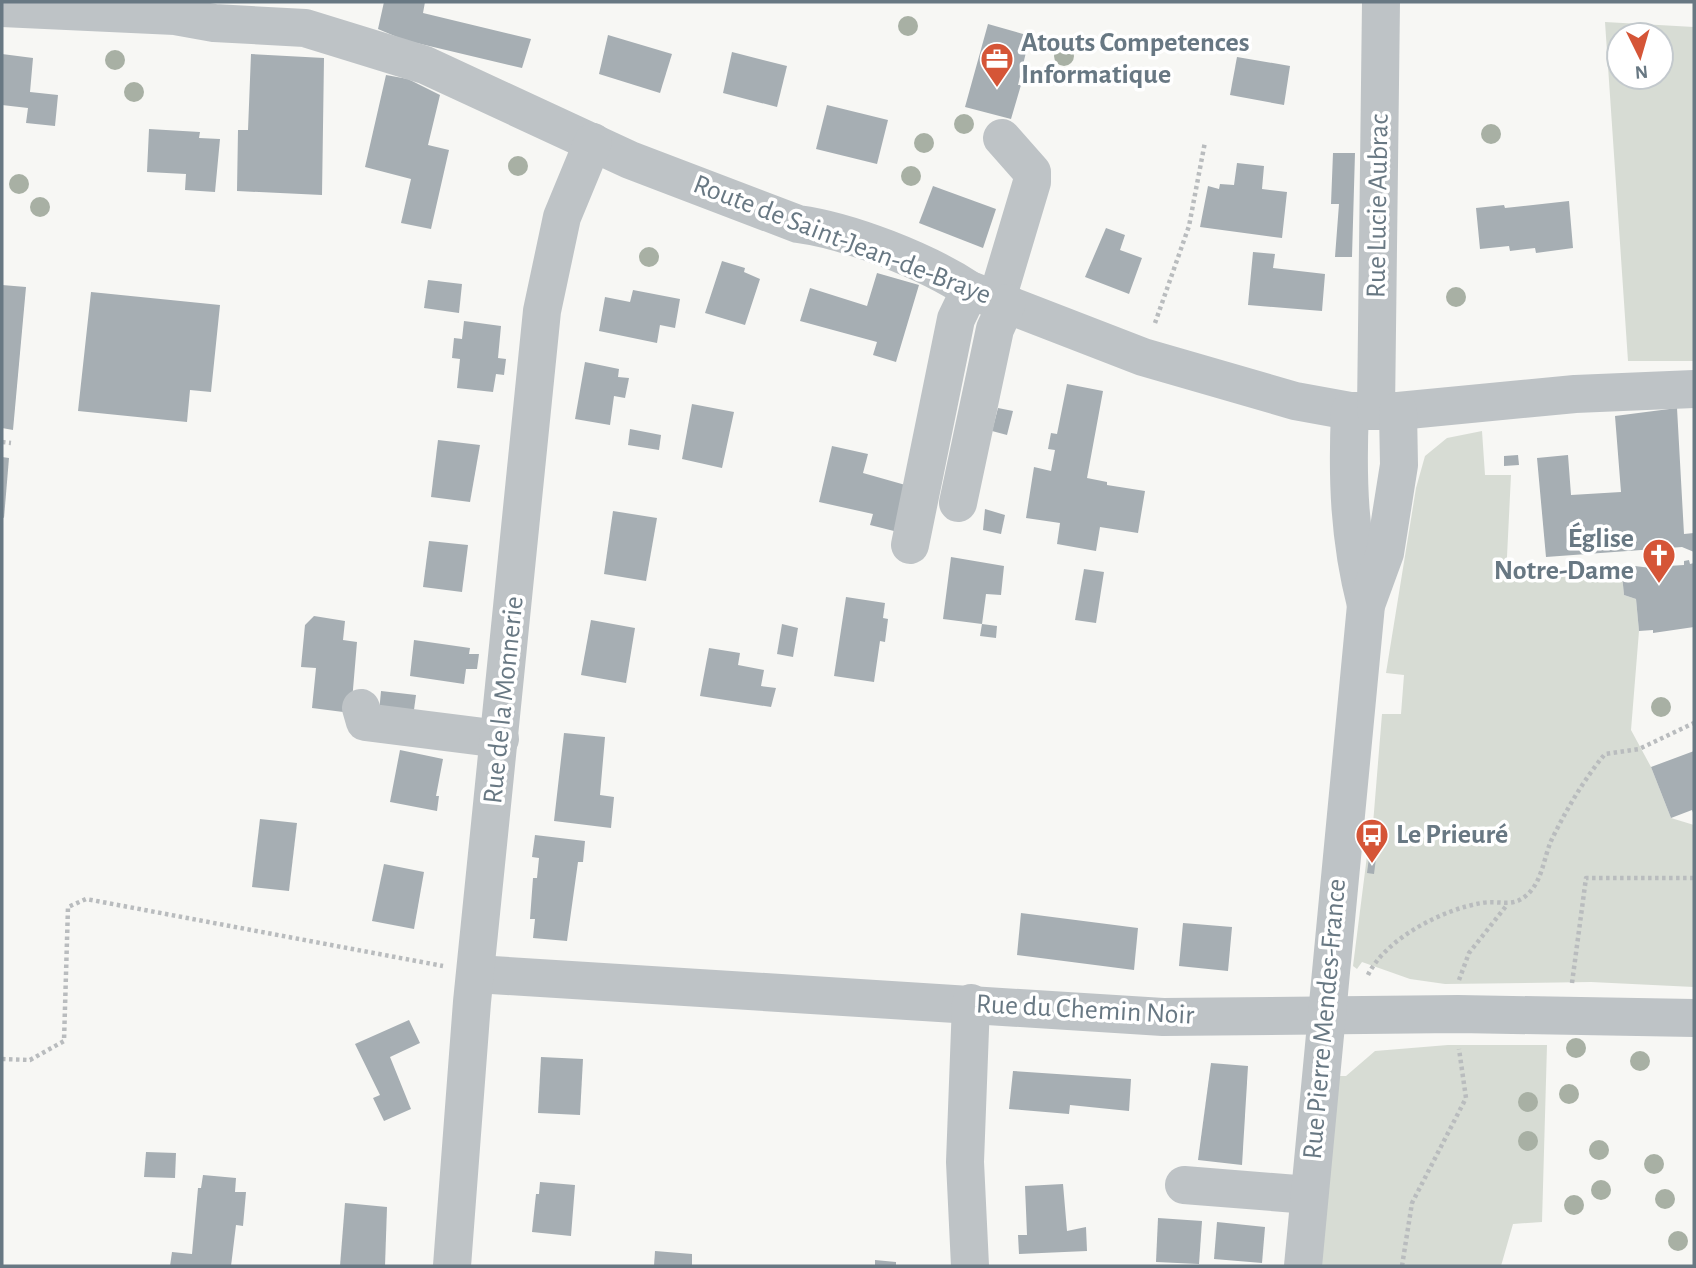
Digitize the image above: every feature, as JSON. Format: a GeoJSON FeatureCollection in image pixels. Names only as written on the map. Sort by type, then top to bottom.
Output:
{"type":"FeatureCollection","features":[{"type":"Feature","properties":{"kind":"street","name":"Rue Lucie Aubrac"},"geometry":{"type":"LineString","coordinates":[[1375,411],[1381,2]]}},
{"type":"Feature","properties":{"kind":"street","name":"Route de Saint-Jean-de-Braye"},"geometry":{"type":"LineString","coordinates":[[2,8],[54,5],[305,28],[425,65],[593,142],[798,224],[825,228],[944,273],[991,297],[1143,357],[1295,401],[1375,411],[1575,394],[1694,389]]}},
{"type":"Feature","properties":{"kind":"street"},"geometry":{"type":"LineString","coordinates":[[958,503],[995,329],[991,297],[1032,182],[1032,172],[1002,138]]}},
{"type":"Feature","properties":{"kind":"street","name":"Rue de la Monnerie"},"geometry":{"type":"LineString","coordinates":[[452,1266],[476,974],[542,311],[562,217],[593,142]]}},
{"type":"Feature","properties":{"kind":"street"},"geometry":{"type":"LineString","coordinates":[[910,545],[956,319],[991,297]]}},
{"type":"Feature","properties":{"kind":"street","name":"Rue Pierre Mendes-France"},"geometry":{"type":"LineString","coordinates":[[1366,605],[1353,554],[1348,462],[1375,411]]}},
{"type":"Feature","properties":{"kind":"street","name":"Rue Pierre Mendes-France"},"geometry":{"type":"LineString","coordinates":[[1303,1266],[1366,605],[1385,553],[1399,465],[1375,411]]}},
{"type":"Feature","properties":{"kind":"street"},"geometry":{"type":"LineString","coordinates":[[360,708],[365,722],[500,739]]}},
{"type":"Feature","properties":{"kind":"street","name":"Rue du Chemin Noir"},"geometry":{"type":"LineString","coordinates":[[476,974],[1163,1017],[1458,1014],[1694,1018]]}},
{"type":"Feature","properties":{"kind":"street"},"geometry":{"type":"LineString","coordinates":[[970,1266],[965,1162],[971,1003]]}},
{"type":"Feature","properties":{"kind":"street"},"geometry":{"type":"LineString","coordinates":[[1184,1185],[1309,1195]]}},
{"type":"Feature","properties":{"kind":"path"},"geometry":{"type":"LineString","coordinates":[[1143,357],[1189,226],[1205,142]]}},
{"type":"Feature","properties":{"kind":"path"},"geometry":{"type":"LineString","coordinates":[[2,442],[11,443]]}},
{"type":"Feature","properties":{"kind":"path"},"geometry":{"type":"LineString","coordinates":[[1363,985],[1374,963],[1397,939],[1457,910],[1484,902],[1507,905],[1522,899],[1534,888],[1552,841],[1605,754],[1639,749],[1694,723]]}},
{"type":"Feature","properties":{"kind":"path"},"geometry":{"type":"LineString","coordinates":[[1571,1015],[1570,995],[1586,878],[1694,878]]}},
{"type":"Feature","properties":{"kind":"path"},"geometry":{"type":"LineString","coordinates":[[2,1059],[30,1060],[64,1041],[68,907],[86,899],[278,933],[476,974]]}},
{"type":"Feature","properties":{"kind":"path"},"geometry":{"type":"LineString","coordinates":[[1458,983],[1469,953],[1507,905]]}},
{"type":"Feature","properties":{"kind":"path"},"geometry":{"type":"LineString","coordinates":[[1402,1266],[1412,1203],[1466,1098],[1458,1038]]}},
{"type":"Feature","properties":{"kind":"shaded area"},"geometry":{"type":"Polygon","coordinates":[[[1675,26],[1694,27],[1694,361],[1628,361],[1610,91],[1675,91],[1675,26]]]}},
{"type":"Feature","properties":{"kind":"shaded area"},"geometry":{"type":"Polygon","coordinates":[[[1482,431],[1485,475],[1511,475],[1506,577],[1622,575],[1624,595],[1636,599],[1639,631],[1631,730],[1651,767],[1671,818],[1694,825],[1694,987],[1591,982],[1445,984],[1410,979],[1362,962],[1357,969],[1353,966],[1368,848],[1378,848],[1379,829],[1373,824],[1382,714],[1401,714],[1404,675],[1386,673],[1416,488],[1425,456],[1447,438],[1482,431]]]}},
{"type":"Feature","properties":{"kind":"shaded area"},"geometry":{"type":"Polygon","coordinates":[[[1448,1045],[1547,1045],[1542,1222],[1513,1224],[1501,1266],[1318,1266],[1335,1076],[1346,1076],[1375,1051],[1448,1045]]]}},
{"type":"Feature","properties":{"kind":"building"},"geometry":{"type":"Polygon","coordinates":[[[384,2],[425,2],[423,13],[531,39],[522,68],[404,40],[378,29],[384,2]]]}},
{"type":"Feature","properties":{"kind":"building"},"geometry":{"type":"Polygon","coordinates":[[[988,24],[1030,36],[1018,85],[1021,85],[1011,119],[965,107],[988,24]]]}},
{"type":"Feature","properties":{"kind":"building"},"geometry":{"type":"Polygon","coordinates":[[[608,35],[672,54],[660,93],[599,74],[608,35]]]}},
{"type":"Feature","properties":{"kind":"building"},"geometry":{"type":"Polygon","coordinates":[[[732,52],[787,66],[777,107],[723,93],[732,52]]]}},
{"type":"Feature","properties":{"kind":"building"},"geometry":{"type":"Polygon","coordinates":[[[2,54],[33,58],[30,92],[58,95],[55,126],[26,123],[28,108],[2,105],[2,54]]]}},
{"type":"Feature","properties":{"kind":"building"},"geometry":{"type":"Polygon","coordinates":[[[251,54],[324,58],[322,195],[237,191],[238,130],[248,130],[251,54]]]}},
{"type":"Feature","properties":{"kind":"building"},"geometry":{"type":"Polygon","coordinates":[[[1237,57],[1290,66],[1284,105],[1230,95],[1237,57]]]}},
{"type":"Feature","properties":{"kind":"building"},"geometry":{"type":"Polygon","coordinates":[[[386,75],[408,79],[440,95],[428,145],[449,150],[431,229],[401,223],[411,179],[365,167],[386,75]]]}},
{"type":"Feature","properties":{"kind":"building"},"geometry":{"type":"Polygon","coordinates":[[[827,105],[888,120],[877,164],[816,149],[827,105]]]}},
{"type":"Feature","properties":{"kind":"building"},"geometry":{"type":"Polygon","coordinates":[[[149,129],[200,132],[199,138],[220,139],[215,192],[185,190],[186,174],[147,172],[149,129]]]}},
{"type":"Feature","properties":{"kind":"building"},"geometry":{"type":"Polygon","coordinates":[[[1333,153],[1355,153],[1352,257],[1335,257],[1339,204],[1331,204],[1333,153]]]}},
{"type":"Feature","properties":{"kind":"building"},"geometry":{"type":"Polygon","coordinates":[[[1237,163],[1264,166],[1262,189],[1287,192],[1282,238],[1200,227],[1208,186],[1219,189],[1220,184],[1234,185],[1237,163]]]}},
{"type":"Feature","properties":{"kind":"building"},"geometry":{"type":"Polygon","coordinates":[[[933,186],[996,209],[983,248],[919,223],[933,186]]]}},
{"type":"Feature","properties":{"kind":"building"},"geometry":{"type":"Polygon","coordinates":[[[1569,201],[1573,248],[1536,253],[1535,248],[1510,251],[1509,246],[1480,249],[1476,208],[1504,205],[1505,208],[1569,201]]]}},
{"type":"Feature","properties":{"kind":"building"},"geometry":{"type":"Polygon","coordinates":[[[1106,228],[1125,235],[1120,250],[1142,258],[1129,294],[1085,277],[1106,228]]]}},
{"type":"Feature","properties":{"kind":"building"},"geometry":{"type":"Polygon","coordinates":[[[1253,252],[1275,254],[1273,268],[1325,274],[1322,311],[1248,305],[1253,252]]]}},
{"type":"Feature","properties":{"kind":"building"},"geometry":{"type":"Polygon","coordinates":[[[722,261],[745,268],[744,272],[760,279],[745,325],[705,313],[722,261]]]}},
{"type":"Feature","properties":{"kind":"building"},"geometry":{"type":"Polygon","coordinates":[[[877,273],[919,285],[896,362],[873,355],[877,342],[800,321],[810,288],[867,306],[877,273]]]}},
{"type":"Feature","properties":{"kind":"building"},"geometry":{"type":"Polygon","coordinates":[[[428,280],[462,284],[459,313],[424,308],[428,280]]]}},
{"type":"Feature","properties":{"kind":"building"},"geometry":{"type":"Polygon","coordinates":[[[2,285],[26,287],[13,430],[2,428],[2,285]]]}},
{"type":"Feature","properties":{"kind":"building"},"geometry":{"type":"Polygon","coordinates":[[[633,290],[680,299],[675,328],[660,325],[657,343],[599,331],[605,297],[630,302],[633,290]]]}},
{"type":"Feature","properties":{"kind":"building"},"geometry":{"type":"Polygon","coordinates":[[[91,292],[220,305],[211,392],[190,390],[187,422],[78,411],[91,292]]]}},
{"type":"Feature","properties":{"kind":"building"},"geometry":{"type":"Polygon","coordinates":[[[464,321],[501,326],[498,358],[506,359],[504,375],[496,374],[493,392],[457,388],[460,359],[452,358],[454,338],[462,339],[464,321]]]}},
{"type":"Feature","properties":{"kind":"building"},"geometry":{"type":"Polygon","coordinates":[[[585,362],[619,369],[618,377],[629,378],[625,398],[614,396],[610,425],[575,419],[585,362]]]}},
{"type":"Feature","properties":{"kind":"building"},"geometry":{"type":"Polygon","coordinates":[[[1067,384],[1103,391],[1087,478],[1107,482],[1107,485],[1145,491],[1138,533],[1100,527],[1096,551],[1057,544],[1060,523],[1026,518],[1034,467],[1051,471],[1055,450],[1048,449],[1051,433],[1057,434],[1067,384]]]}},
{"type":"Feature","properties":{"kind":"building"},"geometry":{"type":"Polygon","coordinates":[[[692,404],[734,412],[722,468],[682,459],[692,404]]]}},
{"type":"Feature","properties":{"kind":"building"},"geometry":{"type":"Polygon","coordinates":[[[998,408],[1013,411],[1007,435],[992,431],[998,408]]]}},
{"type":"Feature","properties":{"kind":"building"},"geometry":{"type":"Polygon","coordinates":[[[1677,408],[1684,534],[1694,533],[1694,552],[1682,547],[1546,557],[1537,458],[1568,455],[1571,495],[1621,492],[1615,416],[1677,408]]]}},
{"type":"Feature","properties":{"kind":"building"},"geometry":{"type":"Polygon","coordinates":[[[630,429],[661,435],[659,450],[628,445],[630,429]]]}},
{"type":"Feature","properties":{"kind":"building"},"geometry":{"type":"Polygon","coordinates":[[[438,440],[480,445],[470,502],[431,497],[438,440]]]}},
{"type":"Feature","properties":{"kind":"building"},"geometry":{"type":"Polygon","coordinates":[[[832,446],[868,454],[863,473],[916,488],[906,534],[870,525],[873,514],[819,502],[832,446]]]}},
{"type":"Feature","properties":{"kind":"building"},"geometry":{"type":"Polygon","coordinates":[[[1518,455],[1519,465],[1504,466],[1504,456],[1518,455]]]}},
{"type":"Feature","properties":{"kind":"building"},"geometry":{"type":"Polygon","coordinates":[[[2,457],[9,458],[4,518],[2,517],[2,457]]]}},
{"type":"Feature","properties":{"kind":"building"},"geometry":{"type":"Polygon","coordinates":[[[985,509],[1005,515],[1001,534],[983,530],[985,509]]]}},
{"type":"Feature","properties":{"kind":"building"},"geometry":{"type":"Polygon","coordinates":[[[613,511],[657,518],[646,581],[604,574],[613,511]]]}},
{"type":"Feature","properties":{"kind":"building"},"geometry":{"type":"Polygon","coordinates":[[[429,541],[468,545],[462,592],[423,587],[429,541]]]}},
{"type":"Feature","properties":{"kind":"building","name":"Église Notre-Dame"},"geometry":{"type":"Polygon","coordinates":[[[1666,555],[1668,566],[1684,565],[1684,561],[1689,560],[1690,564],[1694,563],[1694,627],[1653,633],[1653,630],[1639,631],[1636,599],[1624,595],[1622,575],[1635,569],[1635,566],[1651,568],[1653,557],[1666,555]]]}},
{"type":"Feature","properties":{"kind":"building"},"geometry":{"type":"Polygon","coordinates":[[[951,557],[1004,566],[1001,595],[986,594],[982,624],[943,619],[951,557]]]}},
{"type":"Feature","properties":{"kind":"building"},"geometry":{"type":"Polygon","coordinates":[[[1084,569],[1104,572],[1096,623],[1075,620],[1084,569]]]}},
{"type":"Feature","properties":{"kind":"building"},"geometry":{"type":"Polygon","coordinates":[[[846,597],[885,603],[883,618],[888,619],[885,642],[880,641],[874,682],[834,676],[846,597]]]}},
{"type":"Feature","properties":{"kind":"building"},"geometry":{"type":"Polygon","coordinates":[[[314,616],[345,621],[343,640],[357,642],[351,713],[312,708],[316,668],[301,667],[305,625],[314,616]]]}},
{"type":"Feature","properties":{"kind":"building"},"geometry":{"type":"Polygon","coordinates":[[[591,620],[635,628],[626,683],[581,675],[591,620]]]}},
{"type":"Feature","properties":{"kind":"building"},"geometry":{"type":"Polygon","coordinates":[[[782,624],[798,628],[793,657],[777,654],[782,624]]]}},
{"type":"Feature","properties":{"kind":"building"},"geometry":{"type":"Polygon","coordinates":[[[982,624],[997,626],[996,638],[980,636],[982,624]]]}},
{"type":"Feature","properties":{"kind":"building"},"geometry":{"type":"Polygon","coordinates":[[[414,640],[470,648],[469,654],[479,654],[477,669],[466,669],[464,684],[410,676],[414,640]]]}},
{"type":"Feature","properties":{"kind":"building"},"geometry":{"type":"Polygon","coordinates":[[[709,648],[740,653],[738,665],[764,670],[761,686],[776,688],[771,707],[700,696],[709,648]]]}},
{"type":"Feature","properties":{"kind":"building"},"geometry":{"type":"Polygon","coordinates":[[[381,691],[416,695],[413,717],[379,713],[381,691]]]}},
{"type":"Feature","properties":{"kind":"building"},"geometry":{"type":"Polygon","coordinates":[[[564,733],[605,737],[600,795],[614,797],[611,828],[554,821],[564,733]]]}},
{"type":"Feature","properties":{"kind":"building"},"geometry":{"type":"Polygon","coordinates":[[[400,750],[443,759],[436,796],[439,796],[437,811],[390,802],[400,750]]]}},
{"type":"Feature","properties":{"kind":"building"},"geometry":{"type":"Polygon","coordinates":[[[1694,751],[1694,815],[1692,810],[1671,818],[1651,767],[1694,751]]]}},
{"type":"Feature","properties":{"kind":"building"},"geometry":{"type":"Polygon","coordinates":[[[260,819],[297,823],[289,891],[252,887],[260,819]]]}},
{"type":"Feature","properties":{"kind":"building"},"geometry":{"type":"Polygon","coordinates":[[[535,835],[585,841],[583,862],[578,862],[567,941],[533,938],[535,919],[530,919],[533,878],[537,878],[539,858],[532,857],[535,835]]]}},
{"type":"Feature","properties":{"kind":"building"},"geometry":{"type":"Polygon","coordinates":[[[1369,858],[1376,858],[1374,874],[1367,873],[1369,858]]]}},
{"type":"Feature","properties":{"kind":"building"},"geometry":{"type":"Polygon","coordinates":[[[384,864],[424,872],[414,929],[372,921],[384,864]]]}},
{"type":"Feature","properties":{"kind":"building"},"geometry":{"type":"Polygon","coordinates":[[[1021,913],[1138,928],[1134,970],[1017,955],[1021,913]]]}},
{"type":"Feature","properties":{"kind":"building"},"geometry":{"type":"Polygon","coordinates":[[[1183,923],[1232,927],[1228,971],[1179,966],[1183,923]]]}},
{"type":"Feature","properties":{"kind":"building"},"geometry":{"type":"Polygon","coordinates":[[[409,1020],[420,1043],[390,1057],[411,1109],[384,1121],[373,1098],[380,1095],[355,1044],[409,1020]]]}},
{"type":"Feature","properties":{"kind":"building"},"geometry":{"type":"Polygon","coordinates":[[[541,1057],[583,1059],[580,1115],[538,1113],[541,1057]]]}},
{"type":"Feature","properties":{"kind":"building"},"geometry":{"type":"Polygon","coordinates":[[[1211,1063],[1248,1066],[1242,1165],[1198,1160],[1211,1063]]]}},
{"type":"Feature","properties":{"kind":"building"},"geometry":{"type":"Polygon","coordinates":[[[1013,1071],[1131,1079],[1129,1111],[1070,1105],[1069,1114],[1009,1109],[1013,1071]]]}},
{"type":"Feature","properties":{"kind":"building"},"geometry":{"type":"Polygon","coordinates":[[[146,1152],[176,1153],[175,1178],[144,1177],[146,1152]]]}},
{"type":"Feature","properties":{"kind":"building"},"geometry":{"type":"Polygon","coordinates":[[[203,1175],[236,1178],[235,1192],[246,1192],[243,1226],[236,1225],[231,1266],[170,1266],[172,1252],[192,1254],[198,1188],[201,1188],[203,1175]]]}},
{"type":"Feature","properties":{"kind":"building"},"geometry":{"type":"Polygon","coordinates":[[[540,1182],[575,1185],[571,1236],[532,1232],[540,1182]]]}},
{"type":"Feature","properties":{"kind":"building"},"geometry":{"type":"Polygon","coordinates":[[[1063,1184],[1067,1231],[1086,1227],[1087,1251],[1019,1254],[1018,1235],[1027,1235],[1025,1186],[1063,1184]]]}},
{"type":"Feature","properties":{"kind":"building"},"geometry":{"type":"Polygon","coordinates":[[[345,1203],[387,1207],[385,1266],[340,1266],[345,1203]]]}},
{"type":"Feature","properties":{"kind":"building"},"geometry":{"type":"Polygon","coordinates":[[[1158,1218],[1202,1221],[1199,1264],[1156,1262],[1158,1218]]]}},
{"type":"Feature","properties":{"kind":"building"},"geometry":{"type":"Polygon","coordinates":[[[1217,1222],[1265,1227],[1262,1263],[1214,1259],[1217,1222]]]}},
{"type":"Feature","properties":{"kind":"building"},"geometry":{"type":"Polygon","coordinates":[[[655,1251],[692,1254],[692,1266],[654,1266],[655,1251]]]}},
{"type":"Feature","properties":{"kind":"building"},"geometry":{"type":"Polygon","coordinates":[[[875,1260],[896,1262],[896,1266],[875,1266],[875,1260]]]}},
{"type":"Feature","properties":{"kind":"place","name":"Atouts Competences Informatique"},"geometry":{"type":"Point","coordinates":[997,89]}},
{"type":"Feature","properties":{"kind":"place","name":"Église Notre-Dame"},"geometry":{"type":"Point","coordinates":[1659,585]}},
{"type":"Feature","properties":{"kind":"place","name":"Le Prieuré"},"geometry":{"type":"Point","coordinates":[1372,865]}}]}
